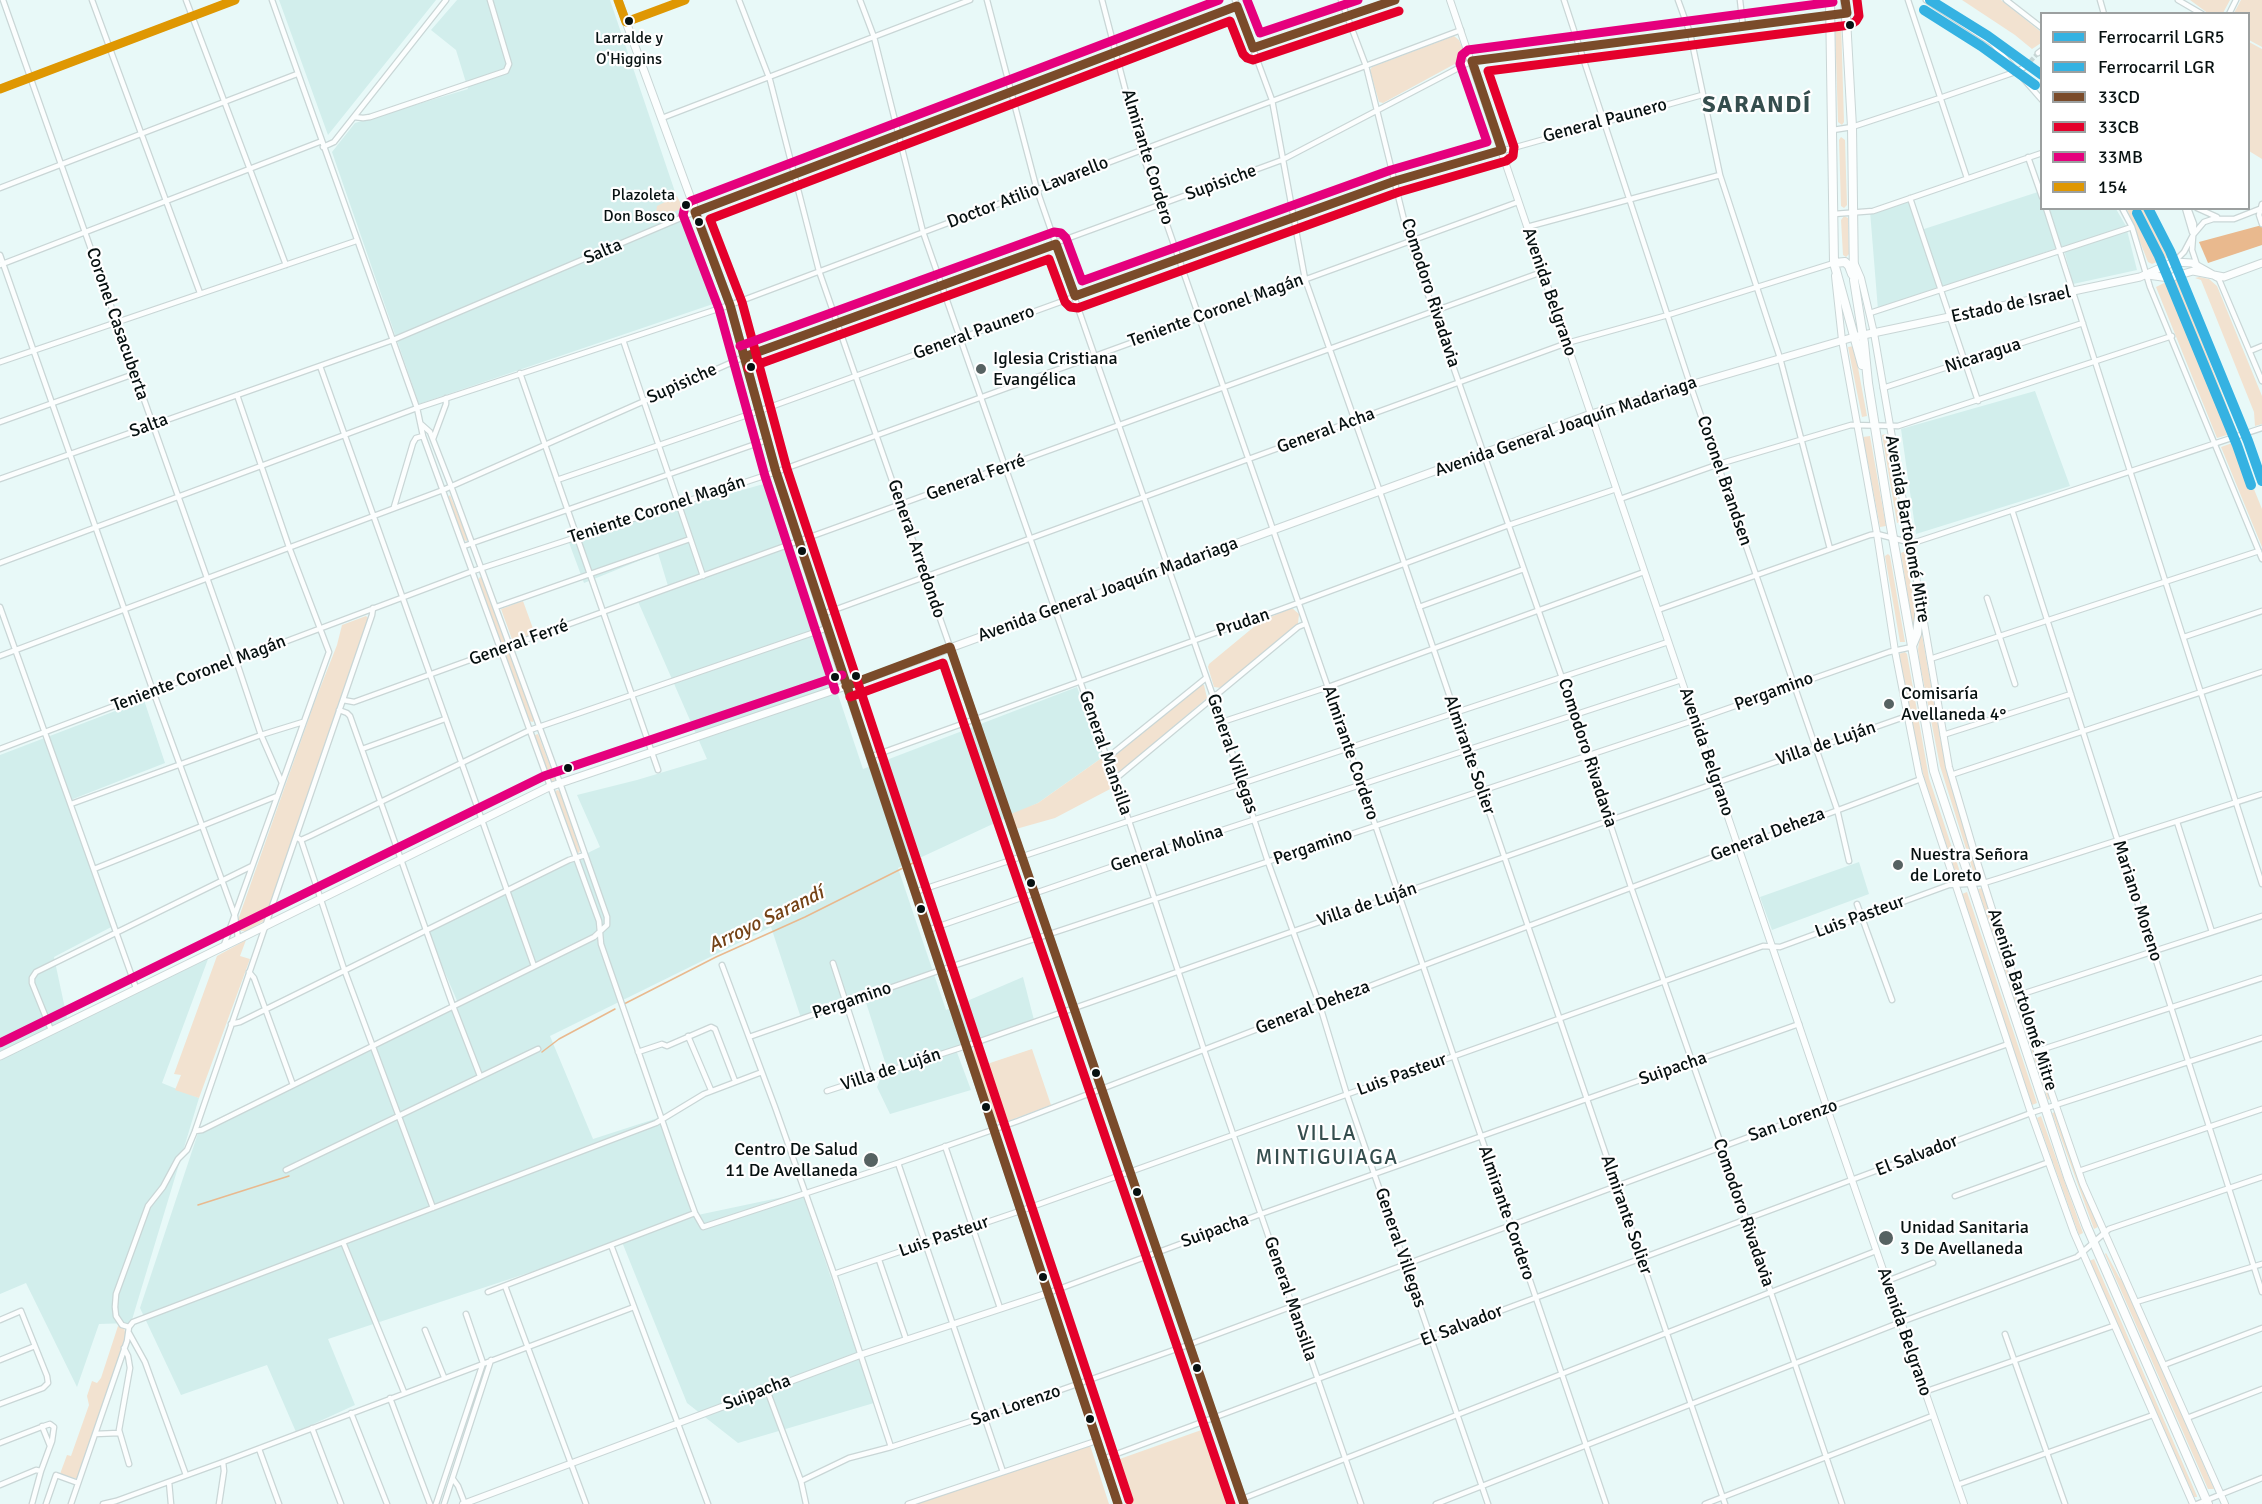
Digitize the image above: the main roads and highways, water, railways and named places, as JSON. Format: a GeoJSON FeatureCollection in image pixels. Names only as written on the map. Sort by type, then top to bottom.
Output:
{"type":"FeatureCollection","features":[{"type":"Feature","properties":{"kind":"main road"},"geometry":{"type":"LineString","coordinates":[[618,0],[730,305],[776,472],[846,686]]}},
{"type":"Feature","properties":{"kind":"main road","name":"Avenida Bartolomé Mitre"},"geometry":{"type":"LineString","coordinates":[[1830,0],[1834,263],[1858,336],[1868,383],[1934,771],[2044,1109],[2094,1243],[2207,1502]]}},
{"type":"Feature","properties":{"kind":"main road","name":"Avenida Bartolomé Mitre"},"geometry":{"type":"LineString","coordinates":[[1845,0],[1852,127],[1854,280],[1858,336]]}},
{"type":"Feature","properties":{"kind":"main road","name":"Estado de Israel"},"geometry":{"type":"LineString","coordinates":[[2148,275],[2153,270],[2174,262],[2187,261],[2217,277]]}},
{"type":"Feature","properties":{"kind":"main road"},"geometry":{"type":"LineString","coordinates":[[2217,277],[2235,274],[2262,262]]}},
{"type":"Feature","properties":{"kind":"main road"},"geometry":{"type":"LineString","coordinates":[[1834,263],[1848,264],[1854,280]]}},
{"type":"Feature","properties":{"kind":"main road","name":"Estado de Israel"},"geometry":{"type":"LineString","coordinates":[[1874,333],[2148,275],[2166,279],[2193,271],[2217,277]]}},
{"type":"Feature","properties":{"kind":"main road","name":"Avenida General Joaquín Madariaga"},"geometry":{"type":"LineString","coordinates":[[0,1056],[549,787],[846,686],[1591,414],[1842,340],[1874,333]]}},
{"type":"Feature","properties":{"kind":"main road"},"geometry":{"type":"LineString","coordinates":[[1912,647],[1917,634],[1920,606]]}},
{"type":"Feature","properties":{"kind":"waterway","name":"Arroyo Sarandí"},"geometry":{"type":"LineString","coordinates":[[909,865],[921,859]]}},
{"type":"Feature","properties":{"kind":"waterway","name":"Arroyo Sarandí"},"geometry":{"type":"LineString","coordinates":[[624,1004],[716,957],[805,917],[905,867]]}},
{"type":"Feature","properties":{"kind":"waterway","name":"Arroyo Sarandí"},"geometry":{"type":"LineString","coordinates":[[542,1052],[559,1039],[615,1009]]}},
{"type":"Feature","properties":{"kind":"waterway","name":"Arroyo Sarandí"},"geometry":{"type":"LineString","coordinates":[[198,1205],[289,1176]]}},
{"type":"Feature","properties":{"kind":"tunnel"},"geometry":{"type":"LineString","coordinates":[[2026,66],[2038,53]]}},
{"type":"Feature","properties":{"kind":"rail line","name":"LGR5"},"geometry":{"type":"LineString","coordinates":[[1930,0],[1988,36],[2040,74]]}},
{"type":"Feature","properties":{"kind":"rail line","name":"LGR"},"geometry":{"type":"LineString","coordinates":[[1924,10],[1981,46],[2035,85]]}},
{"type":"Feature","properties":{"kind":"rail line","name":"LGR5"},"geometry":{"type":"LineString","coordinates":[[2149,210],[2170,251],[2248,441],[2262,481]]}},
{"type":"Feature","properties":{"kind":"rail line","name":"LGR"},"geometry":{"type":"LineString","coordinates":[[2137,213],[2159,256],[2237,445],[2251,485]]}},
{"type":"Feature","properties":{"kind":"place","name":"Larralde y O'Higgins"},"geometry":{"type":"Point","coordinates":[629,21]}},
{"type":"Feature","properties":{"kind":"place","name":"Plazoleta Don Bosco"},"geometry":{"type":"Point","coordinates":[686,205]}},
{"type":"Feature","properties":{"kind":"place","name":"Iglesia Cristiana Evangélica"},"geometry":{"type":"Point","coordinates":[981,369]}},
{"type":"Feature","properties":{"kind":"place","name":"Comisaría Avellaneda 4°"},"geometry":{"type":"Point","coordinates":[1889,704]}},
{"type":"Feature","properties":{"kind":"place","name":"Nuestra Señora de Loreto"},"geometry":{"type":"Point","coordinates":[1898,865]}},
{"type":"Feature","properties":{"kind":"place","name":"Centro De Salud 11 De Avellaneda"},"geometry":{"type":"Point","coordinates":[871,1160]}},
{"type":"Feature","properties":{"kind":"place","name":"Unidad Sanitaria 3 De Avellaneda"},"geometry":{"type":"Point","coordinates":[1886,1238]}},
{"type":"Feature","properties":{"kind":"district","name":"SARANDÍ"},"geometry":{"type":"Point","coordinates":[1757,106]}},
{"type":"Feature","properties":{"kind":"district","name":"VILLA MINTIGUIAGA"},"geometry":{"type":"Point","coordinates":[1327,1146]}}]}
